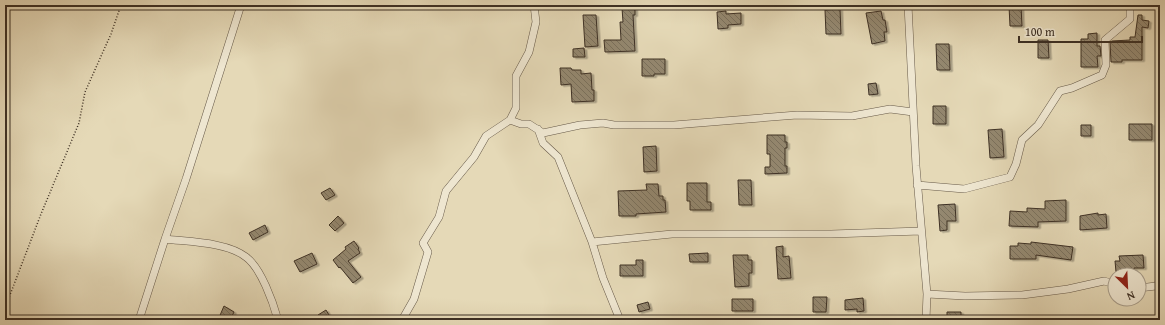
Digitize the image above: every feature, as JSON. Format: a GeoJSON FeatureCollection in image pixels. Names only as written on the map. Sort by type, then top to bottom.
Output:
{"type":"FeatureCollection","features":[{"type":"Feature","properties":{"kind":"street"},"geometry":{"type":"LineString","coordinates":[[139,320],[186,179],[240,5]]}},
{"type":"Feature","properties":{"kind":"street"},"geometry":{"type":"LineString","coordinates":[[402,320],[414,299],[428,252],[423,243],[439,217],[446,191],[474,157],[486,136],[510,120],[516,108],[516,76],[529,52],[536,22],[534,5]]}},
{"type":"Feature","properties":{"kind":"street"},"geometry":{"type":"LineString","coordinates":[[558,5],[568,5]]}},
{"type":"Feature","properties":{"kind":"street"},"geometry":{"type":"LineString","coordinates":[[908,5],[913,112],[927,294],[926,320]]}},
{"type":"Feature","properties":{"kind":"street"},"geometry":{"type":"LineString","coordinates":[[918,185],[964,189],[1010,177],[1016,164],[1022,140],[1038,125],[1060,91],[1072,88],[1102,75],[1106,65],[1105,40],[1130,19],[1130,5]]}},
{"type":"Feature","properties":{"kind":"street"},"geometry":{"type":"LineString","coordinates":[[510,120],[520,124],[529,124],[543,133],[580,125],[603,123],[614,125],[674,125],[797,115],[852,116],[890,109],[913,112]]}},
{"type":"Feature","properties":{"kind":"street"},"geometry":{"type":"LineString","coordinates":[[538,129],[543,143],[558,157],[592,242],[603,278],[620,320]]}},
{"type":"Feature","properties":{"kind":"street"},"geometry":{"type":"LineString","coordinates":[[592,242],[672,234],[831,234],[922,230]]}},
{"type":"Feature","properties":{"kind":"street"},"geometry":{"type":"LineString","coordinates":[[165,239],[227,248],[247,257],[254,264],[261,277],[278,320]]}},
{"type":"Feature","properties":{"kind":"street"},"geometry":{"type":"LineString","coordinates":[[927,294],[965,296],[1022,295],[1068,289],[1104,281],[1107,282]]}},
{"type":"Feature","properties":{"kind":"street"},"geometry":{"type":"LineString","coordinates":[[1147,287],[1156,286],[1160,282]]}},
{"type":"Feature","properties":{"kind":"path"},"geometry":{"type":"LineString","coordinates":[[5,308],[44,207],[79,123],[85,92],[112,34],[121,5]]}},
{"type":"Feature","properties":{"kind":"building"},"geometry":{"type":"Polygon","coordinates":[[[1009,6],[1021,6],[1022,26],[1010,26],[1009,6]]]}},
{"type":"Feature","properties":{"kind":"building"},"geometry":{"type":"Polygon","coordinates":[[[635,7],[635,15],[633,15],[635,51],[605,52],[604,40],[621,40],[620,22],[623,22],[622,8],[635,7]]]}},
{"type":"Feature","properties":{"kind":"building"},"geometry":{"type":"Polygon","coordinates":[[[840,9],[841,34],[826,34],[825,10],[840,9]]]}},
{"type":"Feature","properties":{"kind":"building"},"geometry":{"type":"Polygon","coordinates":[[[726,11],[726,14],[741,13],[741,24],[728,25],[728,28],[718,29],[717,12],[726,11]]]}},
{"type":"Feature","properties":{"kind":"building"},"geometry":{"type":"Polygon","coordinates":[[[881,11],[883,20],[885,20],[887,32],[884,32],[885,41],[872,44],[866,13],[881,11]]]}},
{"type":"Feature","properties":{"kind":"building"},"geometry":{"type":"Polygon","coordinates":[[[583,15],[596,15],[598,46],[585,47],[583,15]]]}},
{"type":"Feature","properties":{"kind":"building"},"geometry":{"type":"Polygon","coordinates":[[[1138,15],[1142,15],[1142,20],[1149,21],[1148,28],[1142,27],[1142,60],[1122,60],[1122,62],[1111,62],[1110,42],[1130,40],[1130,37],[1135,37],[1138,15]]]}},
{"type":"Feature","properties":{"kind":"building"},"geometry":{"type":"Polygon","coordinates":[[[1097,33],[1097,46],[1100,46],[1101,56],[1097,56],[1098,67],[1081,67],[1081,39],[1088,39],[1088,34],[1097,33]]]}},
{"type":"Feature","properties":{"kind":"building"},"geometry":{"type":"Polygon","coordinates":[[[1038,40],[1048,40],[1049,58],[1038,58],[1038,40]]]}},
{"type":"Feature","properties":{"kind":"building"},"geometry":{"type":"Polygon","coordinates":[[[936,44],[949,44],[950,70],[937,70],[936,44]]]}},
{"type":"Feature","properties":{"kind":"building"},"geometry":{"type":"Polygon","coordinates":[[[584,48],[585,57],[573,57],[573,49],[584,48]]]}},
{"type":"Feature","properties":{"kind":"building"},"geometry":{"type":"Polygon","coordinates":[[[642,59],[665,59],[665,74],[642,76],[642,59]]]}},
{"type":"Feature","properties":{"kind":"building"},"geometry":{"type":"Polygon","coordinates":[[[560,68],[581,70],[581,74],[591,73],[594,101],[572,102],[571,84],[561,85],[560,68]]]}},
{"type":"Feature","properties":{"kind":"building"},"geometry":{"type":"Polygon","coordinates":[[[876,83],[878,94],[869,95],[868,84],[876,83]]]}},
{"type":"Feature","properties":{"kind":"building"},"geometry":{"type":"Polygon","coordinates":[[[933,106],[946,106],[946,124],[933,124],[933,106]]]}},
{"type":"Feature","properties":{"kind":"building"},"geometry":{"type":"Polygon","coordinates":[[[1129,124],[1152,124],[1152,140],[1129,140],[1129,124]]]}},
{"type":"Feature","properties":{"kind":"building"},"geometry":{"type":"Polygon","coordinates":[[[1081,125],[1091,125],[1091,136],[1081,136],[1081,125]]]}},
{"type":"Feature","properties":{"kind":"building"},"geometry":{"type":"Polygon","coordinates":[[[1002,129],[1004,157],[990,158],[988,130],[1002,129]]]}},
{"type":"Feature","properties":{"kind":"building"},"geometry":{"type":"Polygon","coordinates":[[[767,135],[785,135],[787,148],[785,148],[785,166],[787,166],[787,173],[765,174],[765,167],[770,167],[770,154],[767,154],[767,135]]]}},
{"type":"Feature","properties":{"kind":"building"},"geometry":{"type":"Polygon","coordinates":[[[656,146],[657,171],[644,172],[643,147],[656,146]]]}},
{"type":"Feature","properties":{"kind":"building"},"geometry":{"type":"Polygon","coordinates":[[[738,180],[751,180],[752,205],[739,205],[738,180]]]}},
{"type":"Feature","properties":{"kind":"building"},"geometry":{"type":"Polygon","coordinates":[[[687,183],[707,183],[707,202],[711,202],[711,210],[690,210],[690,201],[687,201],[687,183]]]}},
{"type":"Feature","properties":{"kind":"building"},"geometry":{"type":"Polygon","coordinates":[[[646,184],[658,184],[659,196],[663,196],[663,200],[665,200],[666,212],[636,214],[636,216],[619,216],[618,191],[647,190],[646,184]]]}},
{"type":"Feature","properties":{"kind":"building"},"geometry":{"type":"Polygon","coordinates":[[[330,188],[335,195],[326,200],[321,193],[330,188]]]}},
{"type":"Feature","properties":{"kind":"building"},"geometry":{"type":"Polygon","coordinates":[[[1066,200],[1066,221],[1038,222],[1038,227],[1009,226],[1010,211],[1027,212],[1027,208],[1045,209],[1045,201],[1066,200]]]}},
{"type":"Feature","properties":{"kind":"building"},"geometry":{"type":"Polygon","coordinates":[[[955,204],[956,221],[947,221],[947,230],[940,231],[938,205],[955,204]]]}},
{"type":"Feature","properties":{"kind":"building"},"geometry":{"type":"Polygon","coordinates":[[[1098,213],[1098,215],[1106,214],[1107,228],[1080,230],[1080,216],[1098,213]]]}},
{"type":"Feature","properties":{"kind":"building"},"geometry":{"type":"Polygon","coordinates":[[[338,216],[344,223],[335,231],[329,225],[338,216]]]}},
{"type":"Feature","properties":{"kind":"building"},"geometry":{"type":"Polygon","coordinates":[[[265,225],[268,232],[253,240],[249,233],[265,225]]]}},
{"type":"Feature","properties":{"kind":"building"},"geometry":{"type":"Polygon","coordinates":[[[354,241],[359,248],[360,253],[348,261],[361,277],[353,283],[333,260],[346,249],[345,247],[354,241]]]}},
{"type":"Feature","properties":{"kind":"building"},"geometry":{"type":"Polygon","coordinates":[[[1031,242],[1073,247],[1071,260],[1036,255],[1036,259],[1010,259],[1010,246],[1018,246],[1018,243],[1031,244],[1031,242]]]}},
{"type":"Feature","properties":{"kind":"building"},"geometry":{"type":"Polygon","coordinates":[[[783,246],[783,257],[789,256],[791,278],[778,279],[776,247],[783,246]]]}},
{"type":"Feature","properties":{"kind":"building"},"geometry":{"type":"Polygon","coordinates":[[[312,253],[317,264],[300,272],[294,261],[312,253]]]}},
{"type":"Feature","properties":{"kind":"building"},"geometry":{"type":"Polygon","coordinates":[[[708,253],[708,262],[690,262],[689,254],[708,253]]]}},
{"type":"Feature","properties":{"kind":"building"},"geometry":{"type":"Polygon","coordinates":[[[733,255],[748,255],[748,260],[752,260],[752,273],[749,273],[749,286],[735,287],[733,255]]]}},
{"type":"Feature","properties":{"kind":"building"},"geometry":{"type":"Polygon","coordinates":[[[1143,255],[1144,267],[1116,267],[1115,261],[1120,261],[1119,256],[1143,255]]]}},
{"type":"Feature","properties":{"kind":"building"},"geometry":{"type":"Polygon","coordinates":[[[636,260],[643,260],[643,276],[620,276],[620,265],[636,265],[636,260]]]}},
{"type":"Feature","properties":{"kind":"building"},"geometry":{"type":"Polygon","coordinates":[[[813,297],[827,297],[826,312],[813,312],[813,297]]]}},
{"type":"Feature","properties":{"kind":"building"},"geometry":{"type":"Polygon","coordinates":[[[863,298],[864,311],[857,312],[857,309],[845,310],[845,300],[863,298]]]}},
{"type":"Feature","properties":{"kind":"building"},"geometry":{"type":"Polygon","coordinates":[[[732,299],[753,299],[753,311],[732,311],[732,299]]]}},
{"type":"Feature","properties":{"kind":"building"},"geometry":{"type":"Polygon","coordinates":[[[648,302],[650,309],[639,312],[637,305],[648,302]]]}},
{"type":"Feature","properties":{"kind":"building"},"geometry":{"type":"Polygon","coordinates":[[[224,306],[234,312],[230,320],[218,320],[224,306]]]}},
{"type":"Feature","properties":{"kind":"building"},"geometry":{"type":"Polygon","coordinates":[[[326,310],[332,320],[321,320],[318,315],[326,310]]]}},
{"type":"Feature","properties":{"kind":"building"},"geometry":{"type":"Polygon","coordinates":[[[947,312],[961,312],[961,320],[947,320],[947,312]]]}}]}
